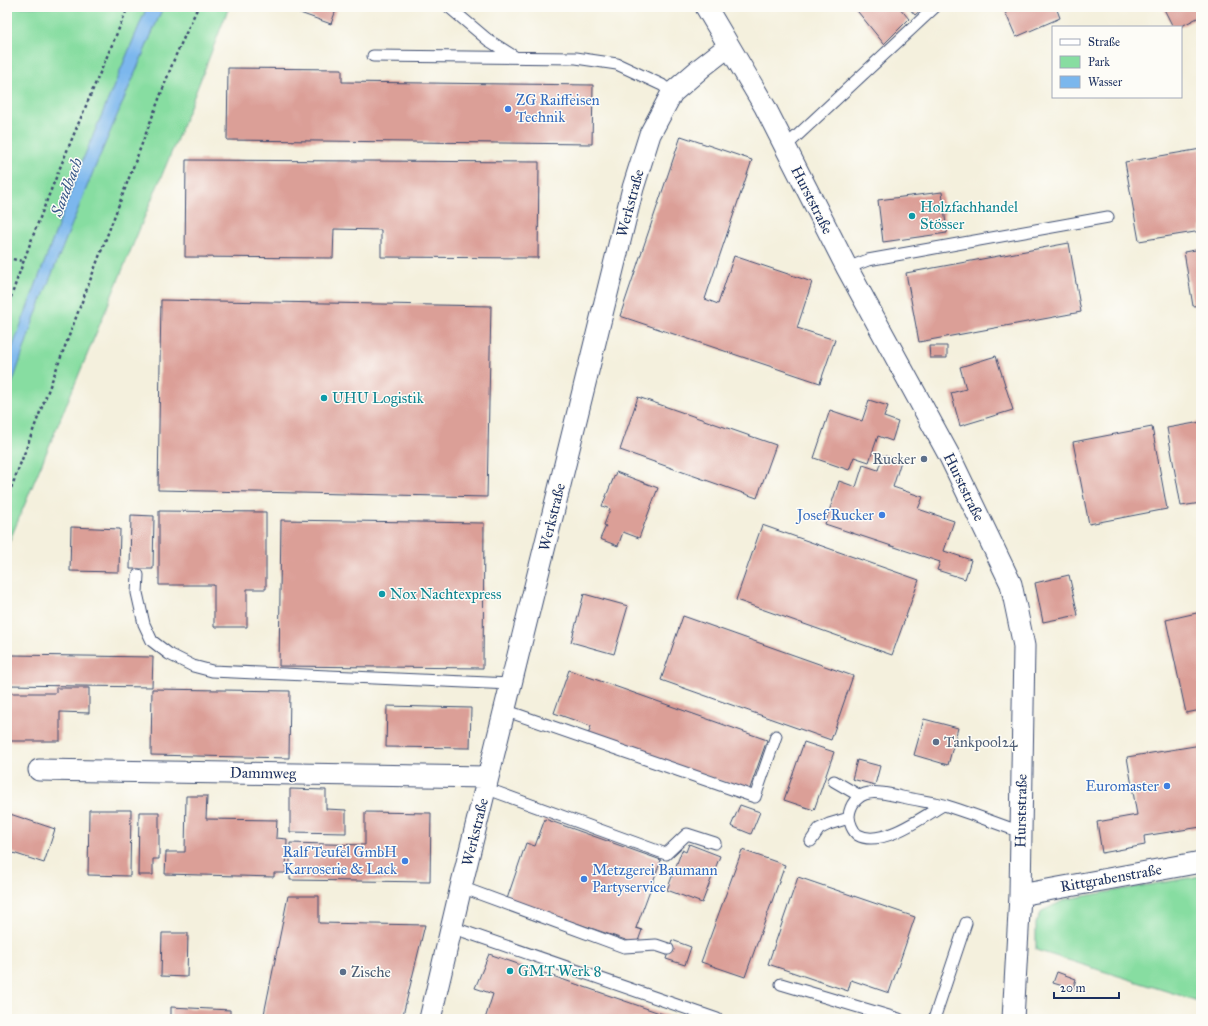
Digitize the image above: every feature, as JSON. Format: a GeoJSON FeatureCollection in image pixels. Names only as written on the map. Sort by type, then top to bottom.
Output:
{"type":"FeatureCollection","features":[{"type":"Feature","properties":{"kind":"street","name":"Hurststraße"},"geometry":{"type":"LineString","coordinates":[[706,7],[765,107],[847,268],[950,457],[1012,584],[1024,646],[1020,895],[1012,1019]]}},
{"type":"Feature","properties":{"kind":"street","name":"Werkstraße"},"geometry":{"type":"LineString","coordinates":[[430,1019],[510,684],[633,188],[650,134],[672,93],[728,46]]}},
{"type":"Feature","properties":{"kind":"street","name":"Dammweg"},"geometry":{"type":"LineString","coordinates":[[39,770],[487,783]]}},
{"type":"Feature","properties":{"kind":"street","name":"Rittgrabenstraße"},"geometry":{"type":"LineString","coordinates":[[1020,895],[1201,862]]}},
{"type":"Feature","properties":{"kind":"lane"},"geometry":{"type":"LineString","coordinates":[[449,7],[488,40],[515,58]]}},
{"type":"Feature","properties":{"kind":"lane"},"geometry":{"type":"LineString","coordinates":[[785,147],[935,7]]}},
{"type":"Feature","properties":{"kind":"lane"},"geometry":{"type":"LineString","coordinates":[[373,56],[576,58],[617,64],[662,85],[672,93]]}},
{"type":"Feature","properties":{"kind":"lane"},"geometry":{"type":"LineString","coordinates":[[847,268],[868,260],[1108,217]]}},
{"type":"Feature","properties":{"kind":"lane"},"geometry":{"type":"LineString","coordinates":[[138,575],[137,593],[144,624],[152,641],[169,654],[193,666],[212,671],[510,684]]}},
{"type":"Feature","properties":{"kind":"lane"},"geometry":{"type":"LineString","coordinates":[[504,710],[755,797],[776,736]]}},
{"type":"Feature","properties":{"kind":"lane"},"geometry":{"type":"LineString","coordinates":[[834,781],[860,796]]}},
{"type":"Feature","properties":{"kind":"lane"},"geometry":{"type":"LineString","coordinates":[[487,783],[496,792],[666,854],[687,834],[715,843]]}},
{"type":"Feature","properties":{"kind":"lane"},"geometry":{"type":"LineString","coordinates":[[943,805],[905,828],[888,835],[874,838],[864,838],[854,832],[849,818],[852,805],[860,796],[870,792],[943,805],[1021,832]]}},
{"type":"Feature","properties":{"kind":"lane"},"geometry":{"type":"LineString","coordinates":[[811,841],[819,829],[829,824],[849,818]]}},
{"type":"Feature","properties":{"kind":"lane"},"geometry":{"type":"LineString","coordinates":[[461,887],[624,947],[656,945],[668,949]]}},
{"type":"Feature","properties":{"kind":"lane"},"geometry":{"type":"LineString","coordinates":[[934,1019],[966,923]]}},
{"type":"Feature","properties":{"kind":"lane"},"geometry":{"type":"LineString","coordinates":[[451,927],[717,1019]]}},
{"type":"Feature","properties":{"kind":"lane"},"geometry":{"type":"LineString","coordinates":[[781,984],[899,1019]]}},
{"type":"Feature","properties":{"kind":"path"},"geometry":{"type":"LineString","coordinates":[[7,309],[23,261],[76,129],[128,7]]}},
{"type":"Feature","properties":{"kind":"path"},"geometry":{"type":"LineString","coordinates":[[7,499],[175,57],[198,7]]}},
{"type":"Feature","properties":{"kind":"path"},"geometry":{"type":"LineString","coordinates":[[7,258],[23,261]]}},
{"type":"Feature","properties":{"kind":"green space"},"geometry":{"type":"Polygon","coordinates":[[[7,7],[147,7],[82,162],[7,362],[7,265],[11,251],[7,250],[7,7]]]}},
{"type":"Feature","properties":{"kind":"green space"},"geometry":{"type":"Polygon","coordinates":[[[163,7],[229,7],[182,127],[7,547],[7,399],[35,316],[90,179],[163,7]]]}},
{"type":"Feature","properties":{"kind":"green space"},"geometry":{"type":"Polygon","coordinates":[[[1201,876],[1201,1002],[1036,950],[1036,923],[1042,911],[1067,899],[1201,876]]]}},
{"type":"Feature","properties":{"kind":"water"},"geometry":{"type":"Polygon","coordinates":[[[147,7],[163,7],[90,179],[35,316],[7,399],[7,362],[82,162],[147,7]]]}},
{"type":"Feature","properties":{"kind":"building"},"geometry":{"type":"Polygon","coordinates":[[[337,7],[331,24],[286,8],[337,7]]]}},
{"type":"Feature","properties":{"kind":"building"},"geometry":{"type":"Polygon","coordinates":[[[854,7],[899,7],[909,19],[884,44],[854,7]]]}},
{"type":"Feature","properties":{"kind":"building"},"geometry":{"type":"Polygon","coordinates":[[[908,7],[924,7],[915,15],[908,7]]]}},
{"type":"Feature","properties":{"kind":"building"},"geometry":{"type":"Polygon","coordinates":[[[1003,7],[1056,7],[1060,18],[1016,37],[1003,7]]]}},
{"type":"Feature","properties":{"kind":"building"},"geometry":{"type":"Polygon","coordinates":[[[1163,7],[1201,7],[1201,16],[1182,26],[1172,26],[1163,7]]]}},
{"type":"Feature","properties":{"kind":"building"},"geometry":{"type":"Polygon","coordinates":[[[228,68],[342,69],[342,82],[593,85],[592,144],[227,140],[228,68]]]}},
{"type":"Feature","properties":{"kind":"building"},"geometry":{"type":"Polygon","coordinates":[[[681,136],[752,160],[705,299],[718,304],[734,256],[812,282],[797,328],[835,340],[820,383],[620,316],[681,136]]]}},
{"type":"Feature","properties":{"kind":"building"},"geometry":{"type":"Polygon","coordinates":[[[1201,149],[1201,231],[1139,241],[1125,162],[1201,149]]]}},
{"type":"Feature","properties":{"kind":"building"},"geometry":{"type":"Polygon","coordinates":[[[186,160],[539,162],[538,258],[381,257],[381,230],[334,229],[333,258],[185,257],[186,160]]]}},
{"type":"Feature","properties":{"kind":"building","name":"Holzfachhandel Stösser"},"geometry":{"type":"Polygon","coordinates":[[[942,192],[947,233],[883,242],[878,200],[942,192]]]}},
{"type":"Feature","properties":{"kind":"building"},"geometry":{"type":"Polygon","coordinates":[[[1069,243],[1081,312],[919,342],[906,273],[1069,243]]]}},
{"type":"Feature","properties":{"kind":"building"},"geometry":{"type":"Polygon","coordinates":[[[1201,249],[1201,305],[1193,306],[1184,252],[1201,249]]]}},
{"type":"Feature","properties":{"kind":"building","name":"UHU Logistik"},"geometry":{"type":"Polygon","coordinates":[[[161,300],[491,306],[487,497],[158,490],[161,300]]]}},
{"type":"Feature","properties":{"kind":"building"},"geometry":{"type":"Polygon","coordinates":[[[929,346],[947,346],[947,358],[930,358],[929,346]]]}},
{"type":"Feature","properties":{"kind":"building"},"geometry":{"type":"Polygon","coordinates":[[[996,356],[1013,410],[960,426],[951,393],[966,389],[960,367],[996,356]]]}},
{"type":"Feature","properties":{"kind":"building"},"geometry":{"type":"Polygon","coordinates":[[[638,397],[776,445],[757,498],[620,450],[638,397]]]}},
{"type":"Feature","properties":{"kind":"building"},"geometry":{"type":"Polygon","coordinates":[[[869,400],[888,406],[884,417],[898,422],[892,441],[878,436],[869,462],[854,457],[849,470],[814,458],[830,410],[862,421],[869,400]]]}},
{"type":"Feature","properties":{"kind":"building"},"geometry":{"type":"Polygon","coordinates":[[[1201,422],[1201,503],[1181,506],[1167,428],[1201,422]]]}},
{"type":"Feature","properties":{"kind":"building"},"geometry":{"type":"Polygon","coordinates":[[[1152,427],[1167,509],[1089,524],[1073,442],[1152,427]]]}},
{"type":"Feature","properties":{"kind":"building","name":"Josef Rucker"},"geometry":{"type":"Polygon","coordinates":[[[883,455],[901,461],[893,487],[923,497],[918,509],[954,521],[944,551],[971,560],[965,579],[937,570],[940,562],[825,524],[839,481],[856,487],[863,465],[878,470],[883,455]]]}},
{"type":"Feature","properties":{"kind":"building"},"geometry":{"type":"Polygon","coordinates":[[[616,472],[658,488],[639,538],[623,532],[618,546],[600,539],[606,526],[604,525],[610,509],[602,506],[616,472]]]}},
{"type":"Feature","properties":{"kind":"building"},"geometry":{"type":"Polygon","coordinates":[[[159,511],[266,512],[266,589],[247,589],[247,627],[214,627],[214,585],[159,585],[159,511]]]}},
{"type":"Feature","properties":{"kind":"building"},"geometry":{"type":"Polygon","coordinates":[[[131,515],[154,516],[153,569],[130,569],[131,515]]]}},
{"type":"Feature","properties":{"kind":"building","name":"Nox Nachtexpress"},"geometry":{"type":"Polygon","coordinates":[[[281,520],[484,523],[483,668],[279,666],[281,520]]]}},
{"type":"Feature","properties":{"kind":"building"},"geometry":{"type":"Polygon","coordinates":[[[762,525],[919,580],[892,655],[736,600],[762,525]]]}},
{"type":"Feature","properties":{"kind":"building"},"geometry":{"type":"Polygon","coordinates":[[[71,527],[120,529],[119,572],[70,571],[71,527]]]}},
{"type":"Feature","properties":{"kind":"building"},"geometry":{"type":"Polygon","coordinates":[[[1069,575],[1078,615],[1043,622],[1035,583],[1069,575]]]}},
{"type":"Feature","properties":{"kind":"building"},"geometry":{"type":"Polygon","coordinates":[[[584,594],[628,606],[614,654],[571,642],[584,594]]]}},
{"type":"Feature","properties":{"kind":"building"},"geometry":{"type":"Polygon","coordinates":[[[1201,612],[1201,710],[1186,713],[1166,620],[1201,612]]]}},
{"type":"Feature","properties":{"kind":"building"},"geometry":{"type":"Polygon","coordinates":[[[683,616],[853,676],[831,740],[661,680],[683,616]]]}},
{"type":"Feature","properties":{"kind":"building"},"geometry":{"type":"Polygon","coordinates":[[[12,655],[153,657],[152,687],[7,685],[7,671],[12,655]]]}},
{"type":"Feature","properties":{"kind":"building"},"geometry":{"type":"Polygon","coordinates":[[[569,670],[767,740],[749,791],[588,735],[591,726],[554,713],[569,670]]]}},
{"type":"Feature","properties":{"kind":"building"},"geometry":{"type":"Polygon","coordinates":[[[56,688],[89,688],[89,713],[60,712],[60,741],[7,741],[7,693],[56,693],[56,688]]]}},
{"type":"Feature","properties":{"kind":"building"},"geometry":{"type":"Polygon","coordinates":[[[152,689],[290,691],[289,758],[151,755],[152,689]]]}},
{"type":"Feature","properties":{"kind":"building"},"geometry":{"type":"Polygon","coordinates":[[[387,706],[471,708],[470,748],[386,747],[387,706]]]}},
{"type":"Feature","properties":{"kind":"building","name":"Tankpool24"},"geometry":{"type":"Polygon","coordinates":[[[924,719],[958,728],[948,765],[914,755],[924,719]]]}},
{"type":"Feature","properties":{"kind":"building"},"geometry":{"type":"Polygon","coordinates":[[[804,742],[834,752],[814,810],[784,800],[804,742]]]}},
{"type":"Feature","properties":{"kind":"building","name":"Euromaster"},"geometry":{"type":"Polygon","coordinates":[[[1201,745],[1201,827],[1144,836],[1145,845],[1102,853],[1097,822],[1137,815],[1127,757],[1201,745]]]}},
{"type":"Feature","properties":{"kind":"building"},"geometry":{"type":"Polygon","coordinates":[[[857,760],[880,766],[875,785],[852,779],[857,760]]]}},
{"type":"Feature","properties":{"kind":"building"},"geometry":{"type":"Polygon","coordinates":[[[290,789],[326,790],[326,809],[346,810],[346,833],[290,832],[290,789]]]}},
{"type":"Feature","properties":{"kind":"building"},"geometry":{"type":"Polygon","coordinates":[[[186,796],[207,796],[206,819],[277,820],[276,838],[287,839],[286,873],[274,873],[274,877],[165,874],[166,852],[185,852],[186,796]]]}},
{"type":"Feature","properties":{"kind":"building"},"geometry":{"type":"Polygon","coordinates":[[[740,805],[760,812],[751,834],[731,826],[740,805]]]}},
{"type":"Feature","properties":{"kind":"building"},"geometry":{"type":"Polygon","coordinates":[[[89,810],[131,810],[130,876],[88,875],[89,810]]]}},
{"type":"Feature","properties":{"kind":"building"},"geometry":{"type":"Polygon","coordinates":[[[139,812],[159,812],[159,859],[153,859],[153,875],[138,875],[139,812]]]}},
{"type":"Feature","properties":{"kind":"building"},"geometry":{"type":"Polygon","coordinates":[[[365,812],[431,813],[430,882],[290,880],[290,843],[365,845],[365,812]]]}},
{"type":"Feature","properties":{"kind":"building"},"geometry":{"type":"Polygon","coordinates":[[[7,813],[55,829],[44,863],[7,851],[7,813]]]}},
{"type":"Feature","properties":{"kind":"building","name":"Metzgerei Baumann Partyservice"},"geometry":{"type":"Polygon","coordinates":[[[545,819],[661,860],[636,928],[642,930],[637,944],[507,899],[526,843],[535,846],[545,819]]]}},
{"type":"Feature","properties":{"kind":"building"},"geometry":{"type":"Polygon","coordinates":[[[689,844],[720,856],[702,903],[667,890],[682,850],[686,852],[689,844]]]}},
{"type":"Feature","properties":{"kind":"building"},"geometry":{"type":"Polygon","coordinates":[[[742,850],[785,865],[745,977],[701,962],[742,850]]]}},
{"type":"Feature","properties":{"kind":"building"},"geometry":{"type":"Polygon","coordinates":[[[798,877],[915,917],[889,993],[851,980],[848,991],[768,964],[798,877]]]}},
{"type":"Feature","properties":{"kind":"building","name":"Zische"},"geometry":{"type":"Polygon","coordinates":[[[288,896],[319,896],[319,923],[425,925],[402,1019],[263,1019],[288,896]]]}},
{"type":"Feature","properties":{"kind":"building"},"geometry":{"type":"Polygon","coordinates":[[[162,933],[188,933],[187,977],[161,976],[162,933]]]}},
{"type":"Feature","properties":{"kind":"building"},"geometry":{"type":"Polygon","coordinates":[[[672,940],[691,947],[685,965],[666,959],[672,940]]]}},
{"type":"Feature","properties":{"kind":"building","name":"GMT Werk 8"},"geometry":{"type":"Polygon","coordinates":[[[489,954],[677,1019],[485,1019],[493,994],[475,988],[489,954]]]}},
{"type":"Feature","properties":{"kind":"building"},"geometry":{"type":"Polygon","coordinates":[[[1057,972],[1076,979],[1073,989],[1053,983],[1057,972]]]}},
{"type":"Feature","properties":{"kind":"building"},"geometry":{"type":"Polygon","coordinates":[[[171,1007],[230,1010],[230,1019],[171,1019],[171,1007]]]}},
{"type":"Feature","properties":{"kind":"place","name":"ZG Raiffeisen Technik"},"geometry":{"type":"Point","coordinates":[508,109]}},
{"type":"Feature","properties":{"kind":"place","name":"Holzfachhandel Stösser"},"geometry":{"type":"Point","coordinates":[912,216]}},
{"type":"Feature","properties":{"kind":"place","name":"UHU Logistik"},"geometry":{"type":"Point","coordinates":[324,398]}},
{"type":"Feature","properties":{"kind":"place","name":"Rucker"},"geometry":{"type":"Point","coordinates":[924,459]}},
{"type":"Feature","properties":{"kind":"place","name":"Josef Rucker"},"geometry":{"type":"Point","coordinates":[882,515]}},
{"type":"Feature","properties":{"kind":"place","name":"Nox Nachtexpress"},"geometry":{"type":"Point","coordinates":[382,594]}},
{"type":"Feature","properties":{"kind":"place","name":"Tankpool24"},"geometry":{"type":"Point","coordinates":[936,742]}},
{"type":"Feature","properties":{"kind":"place","name":"Euromaster"},"geometry":{"type":"Point","coordinates":[1167,786]}},
{"type":"Feature","properties":{"kind":"place","name":"Ralf Teufel GmbH Karroserie & Lack"},"geometry":{"type":"Point","coordinates":[405,861]}},
{"type":"Feature","properties":{"kind":"place","name":"Metzgerei Baumann Partyservice"},"geometry":{"type":"Point","coordinates":[584,879]}},
{"type":"Feature","properties":{"kind":"place","name":"GMT Werk 8"},"geometry":{"type":"Point","coordinates":[510,971]}},
{"type":"Feature","properties":{"kind":"place","name":"Zische"},"geometry":{"type":"Point","coordinates":[343,972]}},
{"type":"Feature","properties":{"kind":"water label","name":"Sandbach"},"geometry":{"type":"Point","coordinates":[66,187]}}]}
